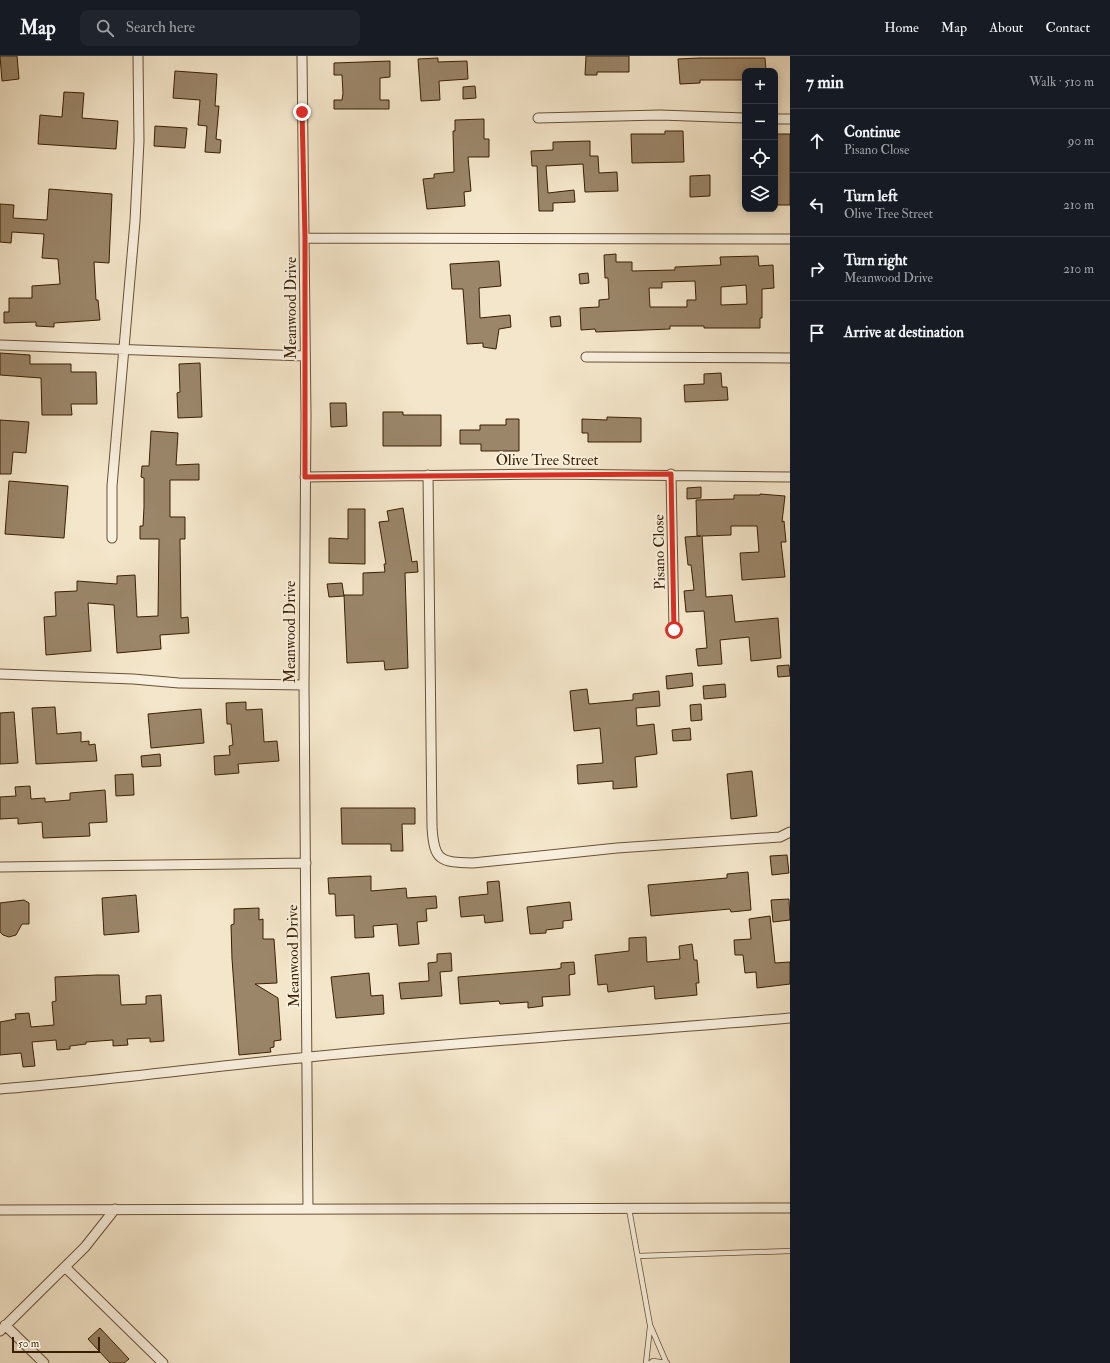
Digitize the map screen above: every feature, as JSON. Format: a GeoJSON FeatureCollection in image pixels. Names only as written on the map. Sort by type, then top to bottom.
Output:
{"type":"FeatureCollection","features":[{"type":"Feature","properties":{"kind":"street"},"geometry":{"type":"LineString","coordinates":[[112,538],[112,486],[134,236],[139,142],[138,56]]}},
{"type":"Feature","properties":{"kind":"street","name":"Meanwood Drive"},"geometry":{"type":"LineString","coordinates":[[302,56],[305,238],[304,684],[308,1209]]}},
{"type":"Feature","properties":{"kind":"street"},"geometry":{"type":"LineString","coordinates":[[538,118],[660,114],[742,118]]}},
{"type":"Feature","properties":{"kind":"street"},"geometry":{"type":"LineString","coordinates":[[778,119],[790,120]]}},
{"type":"Feature","properties":{"kind":"street"},"geometry":{"type":"LineString","coordinates":[[305,238],[790,239]]}},
{"type":"Feature","properties":{"kind":"street"},"geometry":{"type":"LineString","coordinates":[[0,345],[305,356]]}},
{"type":"Feature","properties":{"kind":"street"},"geometry":{"type":"LineString","coordinates":[[586,357],[790,358]]}},
{"type":"Feature","properties":{"kind":"street","name":"Olive Tree Street"},"geometry":{"type":"LineString","coordinates":[[305,477],[671,474],[790,477]]}},
{"type":"Feature","properties":{"kind":"street","name":"Pisano Close"},"geometry":{"type":"LineString","coordinates":[[671,474],[674,630]]}},
{"type":"Feature","properties":{"kind":"street"},"geometry":{"type":"LineString","coordinates":[[428,475],[432,827],[435,851],[441,859],[453,863],[473,863],[617,848],[780,837],[790,832]]}},
{"type":"Feature","properties":{"kind":"street"},"geometry":{"type":"LineString","coordinates":[[0,674],[133,679],[179,683],[304,684]]}},
{"type":"Feature","properties":{"kind":"street"},"geometry":{"type":"LineString","coordinates":[[0,867],[306,863]]}},
{"type":"Feature","properties":{"kind":"street"},"geometry":{"type":"LineString","coordinates":[[0,1089],[100,1081],[308,1057],[620,1030],[790,1018]]}},
{"type":"Feature","properties":{"kind":"street"},"geometry":{"type":"LineString","coordinates":[[0,1210],[790,1208]]}},
{"type":"Feature","properties":{"kind":"street"},"geometry":{"type":"LineString","coordinates":[[44,1363],[3,1328],[85,1247],[115,1209]]}},
{"type":"Feature","properties":{"kind":"street"},"geometry":{"type":"LineString","coordinates":[[65,1266],[164,1363]]}},
{"type":"Feature","properties":{"kind":"lane"},"geometry":{"type":"LineString","coordinates":[[629,1209],[650,1325],[666,1362],[654,1361],[650,1363]]}},
{"type":"Feature","properties":{"kind":"lane"},"geometry":{"type":"LineString","coordinates":[[638,1256],[790,1251]]}},
{"type":"Feature","properties":{"kind":"lane"},"geometry":{"type":"LineString","coordinates":[[646,1363],[650,1325]]}},
{"type":"Feature","properties":{"kind":"building"},"geometry":{"type":"Polygon","coordinates":[[[0,56],[17,56],[19,79],[2,81],[0,56]]]}},
{"type":"Feature","properties":{"kind":"building"},"geometry":{"type":"Polygon","coordinates":[[[586,56],[629,56],[629,72],[597,72],[597,75],[585,75],[586,56]]]}},
{"type":"Feature","properties":{"kind":"building"},"geometry":{"type":"Polygon","coordinates":[[[438,58],[438,62],[467,61],[468,79],[439,81],[440,100],[421,101],[418,59],[438,58]]]}},
{"type":"Feature","properties":{"kind":"building"},"geometry":{"type":"Polygon","coordinates":[[[765,58],[766,68],[742,68],[742,80],[700,80],[700,83],[680,84],[678,59],[765,58]]]}},
{"type":"Feature","properties":{"kind":"building"},"geometry":{"type":"Polygon","coordinates":[[[390,61],[390,77],[380,78],[380,100],[389,100],[389,109],[334,109],[334,100],[342,100],[343,93],[342,75],[334,75],[334,63],[390,61]]]}},
{"type":"Feature","properties":{"kind":"building"},"geometry":{"type":"Polygon","coordinates":[[[175,71],[217,74],[215,106],[219,106],[216,139],[221,140],[220,153],[205,152],[207,126],[198,125],[200,100],[173,98],[175,71]]]}},
{"type":"Feature","properties":{"kind":"building"},"geometry":{"type":"Polygon","coordinates":[[[475,86],[476,98],[463,99],[463,87],[475,86]]]}},
{"type":"Feature","properties":{"kind":"building"},"geometry":{"type":"Polygon","coordinates":[[[64,92],[84,93],[82,118],[118,121],[116,149],[38,144],[40,115],[62,117],[64,92]]]}},
{"type":"Feature","properties":{"kind":"building"},"geometry":{"type":"Polygon","coordinates":[[[484,119],[484,139],[489,139],[489,157],[468,157],[471,191],[464,192],[465,206],[427,209],[423,179],[434,178],[434,174],[454,172],[453,131],[455,131],[455,120],[484,119]]]}},
{"type":"Feature","properties":{"kind":"building"},"geometry":{"type":"Polygon","coordinates":[[[155,126],[187,128],[185,148],[154,146],[155,126]]]}},
{"type":"Feature","properties":{"kind":"building"},"geometry":{"type":"Polygon","coordinates":[[[665,131],[683,131],[684,162],[632,163],[631,134],[665,134],[665,131]]]}},
{"type":"Feature","properties":{"kind":"building"},"geometry":{"type":"Polygon","coordinates":[[[778,134],[790,134],[790,205],[778,205],[778,134]]]}},
{"type":"Feature","properties":{"kind":"building"},"geometry":{"type":"Polygon","coordinates":[[[590,141],[590,156],[598,156],[599,173],[617,172],[618,191],[585,192],[583,164],[546,166],[548,193],[574,190],[575,202],[553,203],[553,211],[539,211],[537,166],[532,166],[531,151],[553,150],[553,142],[590,141]]]}},
{"type":"Feature","properties":{"kind":"building"},"geometry":{"type":"Polygon","coordinates":[[[710,175],[710,196],[690,197],[690,176],[710,175]]]}},
{"type":"Feature","properties":{"kind":"building"},"geometry":{"type":"Polygon","coordinates":[[[49,189],[112,194],[109,263],[94,262],[96,300],[98,300],[100,320],[54,323],[54,327],[36,326],[36,322],[4,323],[4,312],[9,312],[9,298],[32,298],[32,286],[60,284],[58,259],[42,258],[44,234],[12,232],[11,243],[0,242],[0,204],[14,205],[13,218],[47,220],[49,189]]]}},
{"type":"Feature","properties":{"kind":"building"},"geometry":{"type":"Polygon","coordinates":[[[616,254],[616,262],[632,262],[632,271],[675,270],[675,267],[721,265],[720,257],[758,256],[759,266],[773,265],[774,288],[762,289],[762,318],[760,318],[760,328],[704,328],[704,326],[670,326],[670,329],[596,332],[595,329],[581,330],[580,308],[599,307],[599,300],[609,299],[608,278],[605,278],[604,255],[616,254]],[[695,281],[662,282],[662,288],[649,288],[650,307],[687,307],[687,300],[696,300],[695,281]],[[746,285],[721,287],[721,305],[747,304],[746,285]]]}},
{"type":"Feature","properties":{"kind":"building"},"geometry":{"type":"Polygon","coordinates":[[[499,261],[501,286],[479,288],[480,318],[510,315],[511,327],[499,329],[496,349],[483,347],[483,343],[467,344],[463,289],[452,289],[450,264],[499,261]]]}},
{"type":"Feature","properties":{"kind":"building"},"geometry":{"type":"Polygon","coordinates":[[[588,273],[589,283],[580,284],[579,274],[588,273]]]}},
{"type":"Feature","properties":{"kind":"building"},"geometry":{"type":"Polygon","coordinates":[[[560,316],[561,326],[551,327],[550,317],[560,316]]]}},
{"type":"Feature","properties":{"kind":"building"},"geometry":{"type":"Polygon","coordinates":[[[0,353],[30,355],[30,364],[71,364],[71,372],[96,372],[97,404],[71,404],[72,415],[42,415],[41,378],[0,375],[0,353]]]}},
{"type":"Feature","properties":{"kind":"building"},"geometry":{"type":"Polygon","coordinates":[[[200,363],[202,417],[178,418],[177,393],[180,392],[179,364],[200,363]]]}},
{"type":"Feature","properties":{"kind":"building"},"geometry":{"type":"Polygon","coordinates":[[[721,373],[722,387],[727,387],[728,400],[685,402],[684,385],[704,384],[704,374],[721,373]]]}},
{"type":"Feature","properties":{"kind":"building"},"geometry":{"type":"Polygon","coordinates":[[[330,403],[346,403],[347,426],[331,427],[330,403]]]}},
{"type":"Feature","properties":{"kind":"building"},"geometry":{"type":"Polygon","coordinates":[[[383,412],[403,412],[403,415],[441,415],[441,446],[383,446],[383,412]]]}},
{"type":"Feature","properties":{"kind":"building"},"geometry":{"type":"Polygon","coordinates":[[[607,417],[641,418],[641,442],[588,442],[588,433],[582,433],[582,419],[607,420],[607,417]]]}},
{"type":"Feature","properties":{"kind":"building"},"geometry":{"type":"Polygon","coordinates":[[[506,419],[519,419],[519,451],[481,451],[481,444],[460,444],[460,430],[480,430],[480,425],[506,425],[506,419]]]}},
{"type":"Feature","properties":{"kind":"building"},"geometry":{"type":"Polygon","coordinates":[[[0,420],[29,422],[26,453],[13,452],[11,474],[0,474],[0,420]]]}},
{"type":"Feature","properties":{"kind":"building"},"geometry":{"type":"Polygon","coordinates":[[[151,431],[178,433],[176,465],[199,464],[199,480],[170,480],[170,517],[185,517],[185,539],[180,539],[181,618],[188,617],[189,633],[160,635],[161,649],[117,653],[114,605],[88,603],[91,651],[46,655],[44,617],[56,616],[55,592],[77,591],[77,581],[117,584],[117,576],[135,575],[137,617],[158,616],[159,539],[140,539],[140,526],[143,526],[144,507],[144,478],[141,477],[142,466],[149,466],[151,431]]]}},
{"type":"Feature","properties":{"kind":"building"},"geometry":{"type":"Polygon","coordinates":[[[9,481],[68,486],[64,538],[5,534],[9,481]]]}},
{"type":"Feature","properties":{"kind":"building"},"geometry":{"type":"Polygon","coordinates":[[[701,487],[701,498],[687,499],[687,488],[701,487]]]}},
{"type":"Feature","properties":{"kind":"building"},"geometry":{"type":"Polygon","coordinates":[[[760,494],[785,496],[782,522],[784,521],[786,542],[781,542],[785,577],[742,580],[740,553],[759,552],[757,526],[731,526],[731,535],[702,536],[706,597],[732,595],[735,622],[778,618],[781,658],[751,661],[749,637],[720,640],[722,664],[698,666],[696,649],[707,648],[704,611],[686,612],[684,591],[694,590],[691,565],[688,565],[685,537],[701,536],[697,536],[696,500],[734,499],[734,495],[760,494]]]}},
{"type":"Feature","properties":{"kind":"building"},"geometry":{"type":"Polygon","coordinates":[[[403,508],[412,562],[417,561],[418,572],[405,573],[408,668],[385,670],[384,661],[347,663],[344,595],[363,595],[363,573],[385,572],[384,564],[386,564],[379,522],[389,521],[387,511],[403,508]]]}},
{"type":"Feature","properties":{"kind":"building"},"geometry":{"type":"Polygon","coordinates":[[[348,509],[365,509],[365,564],[329,563],[329,538],[348,539],[348,509]]]}},
{"type":"Feature","properties":{"kind":"building"},"geometry":{"type":"Polygon","coordinates":[[[342,583],[344,596],[329,597],[327,584],[342,583]]]}},
{"type":"Feature","properties":{"kind":"building"},"geometry":{"type":"Polygon","coordinates":[[[789,665],[790,676],[778,677],[777,666],[789,665]]]}},
{"type":"Feature","properties":{"kind":"building"},"geometry":{"type":"Polygon","coordinates":[[[692,673],[693,686],[667,689],[666,676],[692,673]]]}},
{"type":"Feature","properties":{"kind":"building"},"geometry":{"type":"Polygon","coordinates":[[[725,684],[726,697],[704,699],[703,686],[725,684]]]}},
{"type":"Feature","properties":{"kind":"building"},"geometry":{"type":"Polygon","coordinates":[[[587,689],[589,704],[633,700],[633,694],[659,691],[660,706],[636,708],[637,726],[654,724],[657,754],[635,757],[637,787],[613,789],[613,781],[578,784],[577,765],[603,763],[600,728],[574,731],[570,691],[587,689]]]}},
{"type":"Feature","properties":{"kind":"building"},"geometry":{"type":"Polygon","coordinates":[[[246,702],[246,710],[262,709],[264,742],[277,741],[279,761],[238,764],[239,773],[215,775],[214,756],[230,755],[229,746],[233,745],[231,724],[227,724],[226,703],[246,702]]]}},
{"type":"Feature","properties":{"kind":"building"},"geometry":{"type":"Polygon","coordinates":[[[701,704],[702,720],[691,721],[690,705],[701,704]]]}},
{"type":"Feature","properties":{"kind":"building"},"geometry":{"type":"Polygon","coordinates":[[[55,707],[57,734],[81,732],[81,742],[89,741],[89,745],[95,744],[97,761],[36,764],[32,708],[55,707]]]}},
{"type":"Feature","properties":{"kind":"building"},"geometry":{"type":"Polygon","coordinates":[[[201,709],[204,743],[151,748],[148,714],[201,709]]]}},
{"type":"Feature","properties":{"kind":"building"},"geometry":{"type":"Polygon","coordinates":[[[14,712],[18,763],[0,764],[0,713],[14,712]]]}},
{"type":"Feature","properties":{"kind":"building"},"geometry":{"type":"Polygon","coordinates":[[[690,728],[691,740],[673,741],[672,730],[690,728]]]}},
{"type":"Feature","properties":{"kind":"building"},"geometry":{"type":"Polygon","coordinates":[[[160,754],[161,766],[142,767],[141,756],[160,754]]]}},
{"type":"Feature","properties":{"kind":"building"},"geometry":{"type":"Polygon","coordinates":[[[752,771],[757,816],[731,819],[727,774],[752,771]]]}},
{"type":"Feature","properties":{"kind":"building"},"geometry":{"type":"Polygon","coordinates":[[[133,774],[134,795],[116,796],[115,775],[133,774]]]}},
{"type":"Feature","properties":{"kind":"building"},"geometry":{"type":"Polygon","coordinates":[[[30,786],[31,799],[45,798],[45,802],[70,800],[70,793],[105,790],[107,822],[89,823],[90,836],[43,838],[42,822],[18,824],[18,818],[0,819],[0,797],[16,796],[15,787],[30,786]]]}},
{"type":"Feature","properties":{"kind":"building"},"geometry":{"type":"Polygon","coordinates":[[[341,808],[415,808],[415,824],[402,824],[403,851],[391,851],[391,844],[342,844],[341,808]]]}},
{"type":"Feature","properties":{"kind":"building"},"geometry":{"type":"Polygon","coordinates":[[[787,855],[789,873],[772,875],[770,856],[787,855]]]}},
{"type":"Feature","properties":{"kind":"building"},"geometry":{"type":"Polygon","coordinates":[[[748,872],[751,910],[731,912],[730,909],[651,916],[648,885],[727,878],[727,874],[748,872]]]}},
{"type":"Feature","properties":{"kind":"building"},"geometry":{"type":"Polygon","coordinates":[[[371,876],[371,891],[406,888],[407,898],[436,896],[437,908],[426,909],[427,921],[417,922],[419,944],[399,946],[397,924],[373,926],[374,937],[355,938],[354,915],[336,916],[335,894],[329,894],[328,878],[371,876]]]}},
{"type":"Feature","properties":{"kind":"building"},"geometry":{"type":"Polygon","coordinates":[[[499,881],[503,921],[485,923],[484,915],[461,917],[459,897],[488,894],[487,882],[499,881]]]}},
{"type":"Feature","properties":{"kind":"building"},"geometry":{"type":"Polygon","coordinates":[[[136,895],[139,932],[104,935],[102,898],[136,895]]]}},
{"type":"Feature","properties":{"kind":"building"},"geometry":{"type":"Polygon","coordinates":[[[789,899],[790,920],[773,922],[771,900],[789,899]]]}},
{"type":"Feature","properties":{"kind":"building"},"geometry":{"type":"Polygon","coordinates":[[[24,900],[29,903],[29,924],[22,924],[16,935],[9,937],[3,935],[0,932],[0,903],[24,900]]]}},
{"type":"Feature","properties":{"kind":"building"},"geometry":{"type":"Polygon","coordinates":[[[570,902],[572,920],[563,921],[563,928],[546,930],[546,933],[530,934],[527,907],[570,902]]]}},
{"type":"Feature","properties":{"kind":"building"},"geometry":{"type":"Polygon","coordinates":[[[259,908],[259,920],[263,919],[263,939],[274,939],[277,983],[255,984],[278,998],[281,1040],[274,1041],[274,1047],[270,1048],[271,1052],[239,1055],[231,925],[234,924],[234,909],[259,908]]]}},
{"type":"Feature","properties":{"kind":"building"},"geometry":{"type":"Polygon","coordinates":[[[770,916],[775,963],[790,962],[790,984],[757,988],[756,972],[745,973],[743,955],[735,955],[734,940],[751,939],[749,919],[770,916]]]}},
{"type":"Feature","properties":{"kind":"building"},"geometry":{"type":"Polygon","coordinates":[[[646,937],[647,962],[680,959],[679,946],[692,944],[694,960],[697,960],[699,983],[696,983],[697,995],[655,999],[654,986],[608,992],[607,984],[598,985],[595,955],[629,951],[629,938],[646,937]]]}},
{"type":"Feature","properties":{"kind":"building"},"geometry":{"type":"Polygon","coordinates":[[[451,953],[452,971],[440,972],[442,996],[401,999],[399,983],[429,981],[428,963],[437,962],[437,954],[451,953]]]}},
{"type":"Feature","properties":{"kind":"building"},"geometry":{"type":"Polygon","coordinates":[[[574,962],[575,974],[569,975],[570,995],[542,997],[543,1006],[528,1008],[528,1002],[500,1004],[499,1001],[460,1004],[458,977],[557,969],[561,968],[561,963],[574,962]]]}},
{"type":"Feature","properties":{"kind":"building"},"geometry":{"type":"Polygon","coordinates":[[[369,973],[371,996],[383,995],[384,1014],[336,1018],[331,977],[369,973]]]}},
{"type":"Feature","properties":{"kind":"building"},"geometry":{"type":"Polygon","coordinates":[[[119,975],[121,1005],[146,1004],[146,996],[161,995],[164,1041],[150,1042],[150,1038],[127,1039],[128,1045],[113,1046],[113,1040],[86,1042],[86,1044],[70,1046],[70,1049],[57,1050],[56,1040],[32,1042],[35,1066],[23,1067],[21,1053],[0,1055],[0,1022],[16,1019],[15,1014],[29,1013],[31,1027],[54,1025],[52,1002],[56,1001],[55,977],[119,975]]]}},
{"type":"Feature","properties":{"kind":"building"},"geometry":{"type":"Polygon","coordinates":[[[100,1328],[129,1359],[124,1363],[110,1363],[88,1339],[100,1328]]]}},
{"type":"Feature","properties":{"kind":"route"},"geometry":{"type":"LineString","coordinates":[[302,112],[305,238],[305,477],[671,474],[674,630]]}}]}
